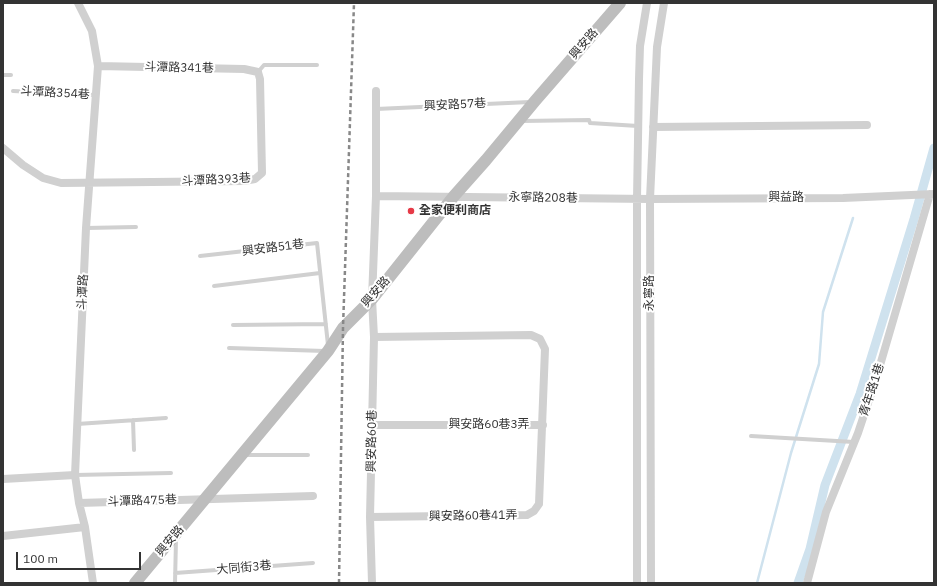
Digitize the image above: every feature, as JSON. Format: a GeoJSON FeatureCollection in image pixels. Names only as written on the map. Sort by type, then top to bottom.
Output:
{"type":"FeatureCollection","features":[{"type":"Feature","properties":{"kind":"street","name":"斗潭路"},"geometry":{"type":"LineString","coordinates":[[78,3],[92,31],[98,66],[86,228],[74,475],[85,527],[93,583]]}},
{"type":"Feature","properties":{"kind":"street","name":"興安路"},"geometry":{"type":"LineString","coordinates":[[135,583],[328,351],[343,328],[372,299],[454,196],[620,3]]}},
{"type":"Feature","properties":{"kind":"street","name":"永寧路"},"geometry":{"type":"LineString","coordinates":[[637,583],[637,199],[640,46],[647,3]]}},
{"type":"Feature","properties":{"kind":"street","name":"永寧路"},"geometry":{"type":"LineString","coordinates":[[651,583],[650,199],[657,47],[664,3]]}},
{"type":"Feature","properties":{"kind":"street","name":"斗潭路341巷"},"geometry":{"type":"LineString","coordinates":[[98,66],[244,69],[258,72]]}},
{"type":"Feature","properties":{"kind":"street","name":"斗潭路393巷"},"geometry":{"type":"LineString","coordinates":[[3,148],[43,178],[61,183],[90,184],[244,181],[256,179],[262,173],[263,162],[260,79],[258,72]]}},
{"type":"Feature","properties":{"kind":"street","name":"興安路60巷"},"geometry":{"type":"LineString","coordinates":[[372,583],[370,517],[373,425],[374,337],[372,299],[376,196],[376,91]]}},
{"type":"Feature","properties":{"kind":"street"},"geometry":{"type":"LineString","coordinates":[[653,127],[867,124]]}},
{"type":"Feature","properties":{"kind":"street","name":"興益路"},"geometry":{"type":"LineString","coordinates":[[637,199],[843,198],[932,194]]}},
{"type":"Feature","properties":{"kind":"street","name":"青年路1巷"},"geometry":{"type":"LineString","coordinates":[[807,583],[826,512],[854,442],[876,379],[932,194]]}},
{"type":"Feature","properties":{"kind":"street","name":"永寧路208巷"},"geometry":{"type":"LineString","coordinates":[[376,196],[637,199]]}},
{"type":"Feature","properties":{"kind":"street","name":"興安路60巷3弄"},"geometry":{"type":"LineString","coordinates":[[373,425],[543,425],[545,349],[540,339],[531,335],[374,337]]}},
{"type":"Feature","properties":{"kind":"street","name":"興安路60巷41弄"},"geometry":{"type":"LineString","coordinates":[[370,517],[527,515],[534,511],[539,504],[543,425]]}},
{"type":"Feature","properties":{"kind":"street"},"geometry":{"type":"LineString","coordinates":[[3,479],[74,475]]}},
{"type":"Feature","properties":{"kind":"street","name":"斗潭路475巷"},"geometry":{"type":"LineString","coordinates":[[79,503],[314,496]]}},
{"type":"Feature","properties":{"kind":"street"},"geometry":{"type":"LineString","coordinates":[[3,536],[85,527]]}},
{"type":"Feature","properties":{"kind":"lane"},"geometry":{"type":"LineString","coordinates":[[258,72],[264,65],[317,65]]}},
{"type":"Feature","properties":{"kind":"lane"},"geometry":{"type":"LineString","coordinates":[[3,75],[11,75]]}},
{"type":"Feature","properties":{"kind":"lane","name":"斗潭路354巷"},"geometry":{"type":"LineString","coordinates":[[13,91],[96,95]]}},
{"type":"Feature","properties":{"kind":"lane","name":"興安路57巷"},"geometry":{"type":"LineString","coordinates":[[376,109],[535,101]]}},
{"type":"Feature","properties":{"kind":"lane"},"geometry":{"type":"LineString","coordinates":[[519,121],[589,120],[590,123],[639,126]]}},
{"type":"Feature","properties":{"kind":"lane"},"geometry":{"type":"LineString","coordinates":[[86,228],[136,226]]}},
{"type":"Feature","properties":{"kind":"lane","name":"興安路51巷"},"geometry":{"type":"LineString","coordinates":[[200,256],[317,243],[328,351]]}},
{"type":"Feature","properties":{"kind":"lane"},"geometry":{"type":"LineString","coordinates":[[214,286],[320,273]]}},
{"type":"Feature","properties":{"kind":"lane"},"geometry":{"type":"LineString","coordinates":[[233,325],[326,324]]}},
{"type":"Feature","properties":{"kind":"lane"},"geometry":{"type":"LineString","coordinates":[[229,348],[328,351]]}},
{"type":"Feature","properties":{"kind":"lane"},"geometry":{"type":"LineString","coordinates":[[77,424],[166,418]]}},
{"type":"Feature","properties":{"kind":"lane"},"geometry":{"type":"LineString","coordinates":[[133,420],[134,450]]}},
{"type":"Feature","properties":{"kind":"lane"},"geometry":{"type":"LineString","coordinates":[[751,436],[854,442]]}},
{"type":"Feature","properties":{"kind":"lane"},"geometry":{"type":"LineString","coordinates":[[243,454],[308,455]]}},
{"type":"Feature","properties":{"kind":"lane"},"geometry":{"type":"LineString","coordinates":[[74,475],[171,473]]}},
{"type":"Feature","properties":{"kind":"lane"},"geometry":{"type":"LineString","coordinates":[[175,583],[176,534]]}},
{"type":"Feature","properties":{"kind":"lane","name":"大同街3巷"},"geometry":{"type":"LineString","coordinates":[[176,573],[313,563]]}},
{"type":"Feature","properties":{"kind":"waterway"},"geometry":{"type":"LineString","coordinates":[[798,583],[810,549],[825,485],[860,394],[914,219],[934,148]]}},
{"type":"Feature","properties":{"kind":"waterway"},"geometry":{"type":"LineString","coordinates":[[757,583],[791,453],[819,364],[823,312],[853,218]]}},
{"type":"Feature","properties":{"kind":"railway"},"geometry":{"type":"LineString","coordinates":[[339,583],[343,328],[354,3]]}},
{"type":"Feature","properties":{"kind":"place","name":"全家便利商店"},"geometry":{"type":"Point","coordinates":[411,211]}}]}
